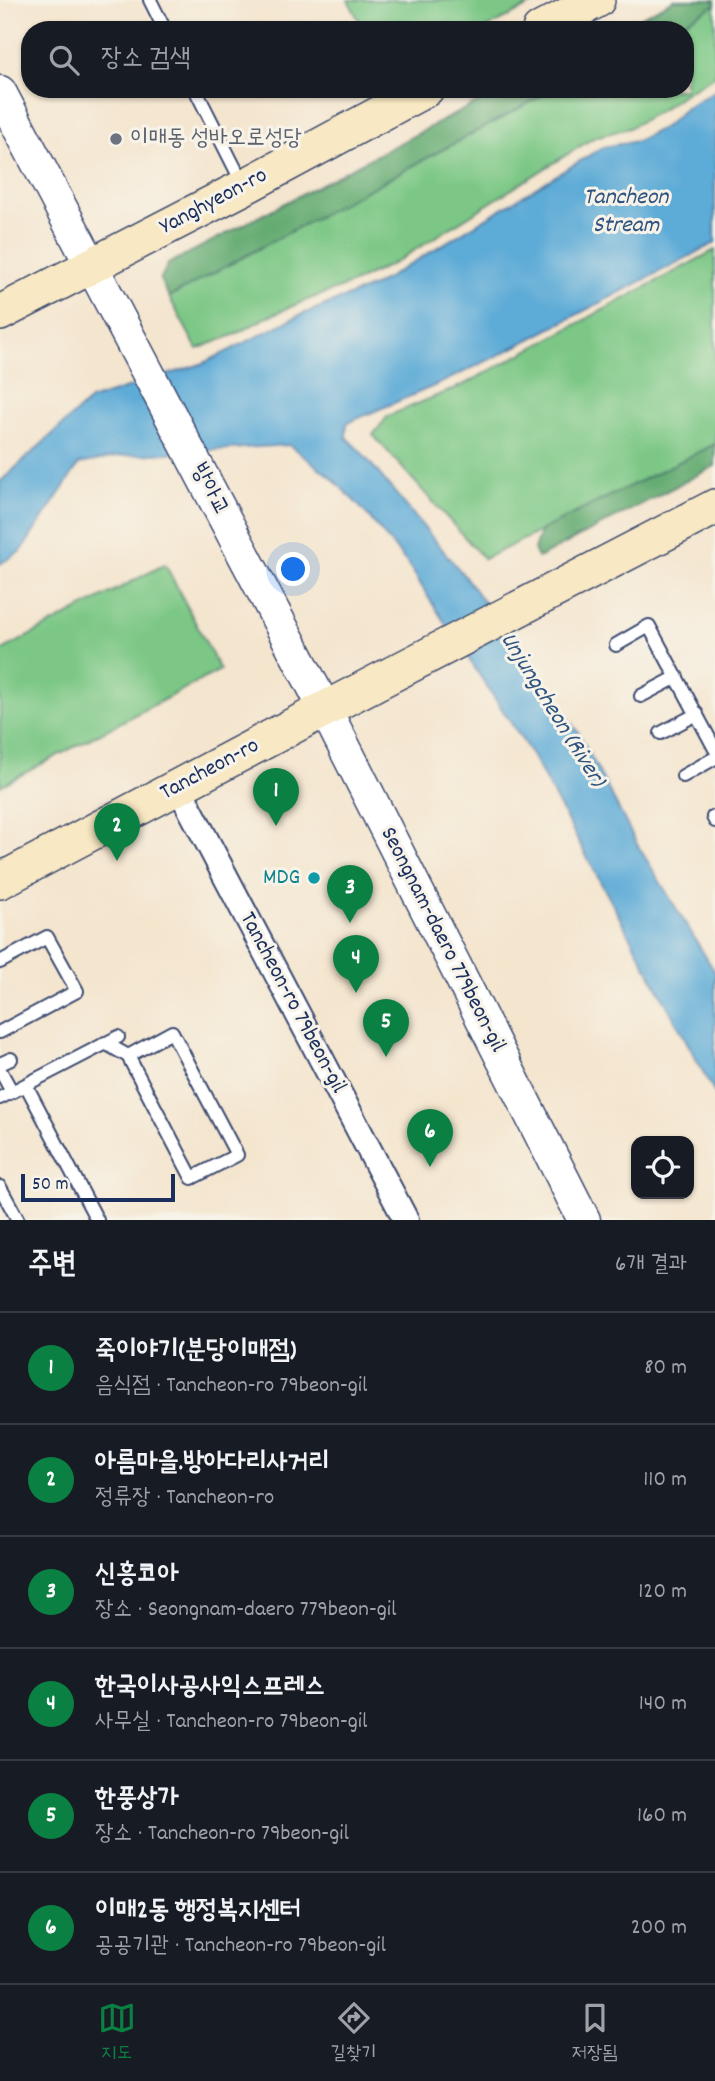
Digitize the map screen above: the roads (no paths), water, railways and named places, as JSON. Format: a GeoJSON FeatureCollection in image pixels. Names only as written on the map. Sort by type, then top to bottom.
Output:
{"type":"FeatureCollection","features":[{"type":"Feature","properties":{"kind":"main road"},"geometry":{"type":"LineString","coordinates":[[557,21],[597,0]]}},
{"type":"Feature","properties":{"kind":"main road","name":"Yanghyeon-ro"},"geometry":{"type":"LineString","coordinates":[[0,313],[409,98]]}},
{"type":"Feature","properties":{"kind":"main road","name":"Tancheon-ro"},"geometry":{"type":"LineString","coordinates":[[0,881],[324,709],[715,507]]}},
{"type":"Feature","properties":{"kind":"street"},"geometry":{"type":"LineString","coordinates":[[0,92],[90,266]]}},
{"type":"Feature","properties":{"kind":"street","name":"방아교"},"geometry":{"type":"LineString","coordinates":[[90,266],[299,662]]}},
{"type":"Feature","properties":{"kind":"street","name":"Seongnam-daero 779beon-gil"},"geometry":{"type":"LineString","coordinates":[[299,662],[584,1220]]}},
{"type":"Feature","properties":{"kind":"street","name":"Tancheon-ro 79beon-gil"},"geometry":{"type":"LineString","coordinates":[[178,786],[406,1220]]}},
{"type":"Feature","properties":{"kind":"lane"},"geometry":{"type":"LineString","coordinates":[[150,0],[160,21]]}},
{"type":"Feature","properties":{"kind":"lane"},"geometry":{"type":"LineString","coordinates":[[200,98],[244,187]]}},
{"type":"Feature","properties":{"kind":"lane"},"geometry":{"type":"LineString","coordinates":[[616,645],[649,626],[715,749]]}},
{"type":"Feature","properties":{"kind":"lane"},"geometry":{"type":"LineString","coordinates":[[641,696],[677,677]]}},
{"type":"Feature","properties":{"kind":"lane"},"geometry":{"type":"LineString","coordinates":[[660,733],[696,714]]}},
{"type":"Feature","properties":{"kind":"lane"},"geometry":{"type":"LineString","coordinates":[[683,776],[715,758]]}},
{"type":"Feature","properties":{"kind":"lane"},"geometry":{"type":"LineString","coordinates":[[0,962],[47,937],[77,991],[0,1032]]}},
{"type":"Feature","properties":{"kind":"lane"},"geometry":{"type":"LineString","coordinates":[[105,1044],[128,1056],[192,1178],[237,1154],[172,1032],[128,1056]]}},
{"type":"Feature","properties":{"kind":"lane"},"geometry":{"type":"LineString","coordinates":[[0,1070],[6,1095],[118,1037]]}},
{"type":"Feature","properties":{"kind":"lane"},"geometry":{"type":"LineString","coordinates":[[26,1085],[97,1220]]}},
{"type":"Feature","properties":{"kind":"lane"},"geometry":{"type":"LineString","coordinates":[[0,1187],[18,1220]]}},
{"type":"Feature","properties":{"kind":"water","name":"Tancheon Stream"},"geometry":{"type":"Polygon","coordinates":[[[715,91],[715,243],[505,352],[347,423],[346,437],[467,579],[578,732],[637,844],[715,972],[715,1094],[532,755],[409,565],[364,511],[331,477],[289,445],[121,456],[79,464],[21,551],[0,564],[0,482],[90,400],[204,363],[298,316],[376,285],[603,147],[637,141],[666,126],[688,106],[715,91]]]}},
{"type":"Feature","properties":{"kind":"place","name":"이매동 성바오로성당"},"geometry":{"type":"Point","coordinates":[116,139]}},
{"type":"Feature","properties":{"kind":"place","name":"죽이야기(분당이매점)"},"geometry":{"type":"Point","coordinates":[276,826]}},
{"type":"Feature","properties":{"kind":"place","name":"아름마을.방아다리사거리"},"geometry":{"type":"Point","coordinates":[117,861]}},
{"type":"Feature","properties":{"kind":"place","name":"MDG"},"geometry":{"type":"Point","coordinates":[314,878]}},
{"type":"Feature","properties":{"kind":"place","name":"신흥코아"},"geometry":{"type":"Point","coordinates":[350,923]}},
{"type":"Feature","properties":{"kind":"place","name":"한국이사공사익스프레스"},"geometry":{"type":"Point","coordinates":[356,993]}},
{"type":"Feature","properties":{"kind":"place","name":"한풍상가"},"geometry":{"type":"Point","coordinates":[386,1057]}},
{"type":"Feature","properties":{"kind":"place","name":"이매2동 행정복지센터"},"geometry":{"type":"Point","coordinates":[430,1167]}},
{"type":"Feature","properties":{"kind":"water label","name":"Unjungcheon (River)"},"geometry":{"type":"Point","coordinates":[552,710]}}]}
